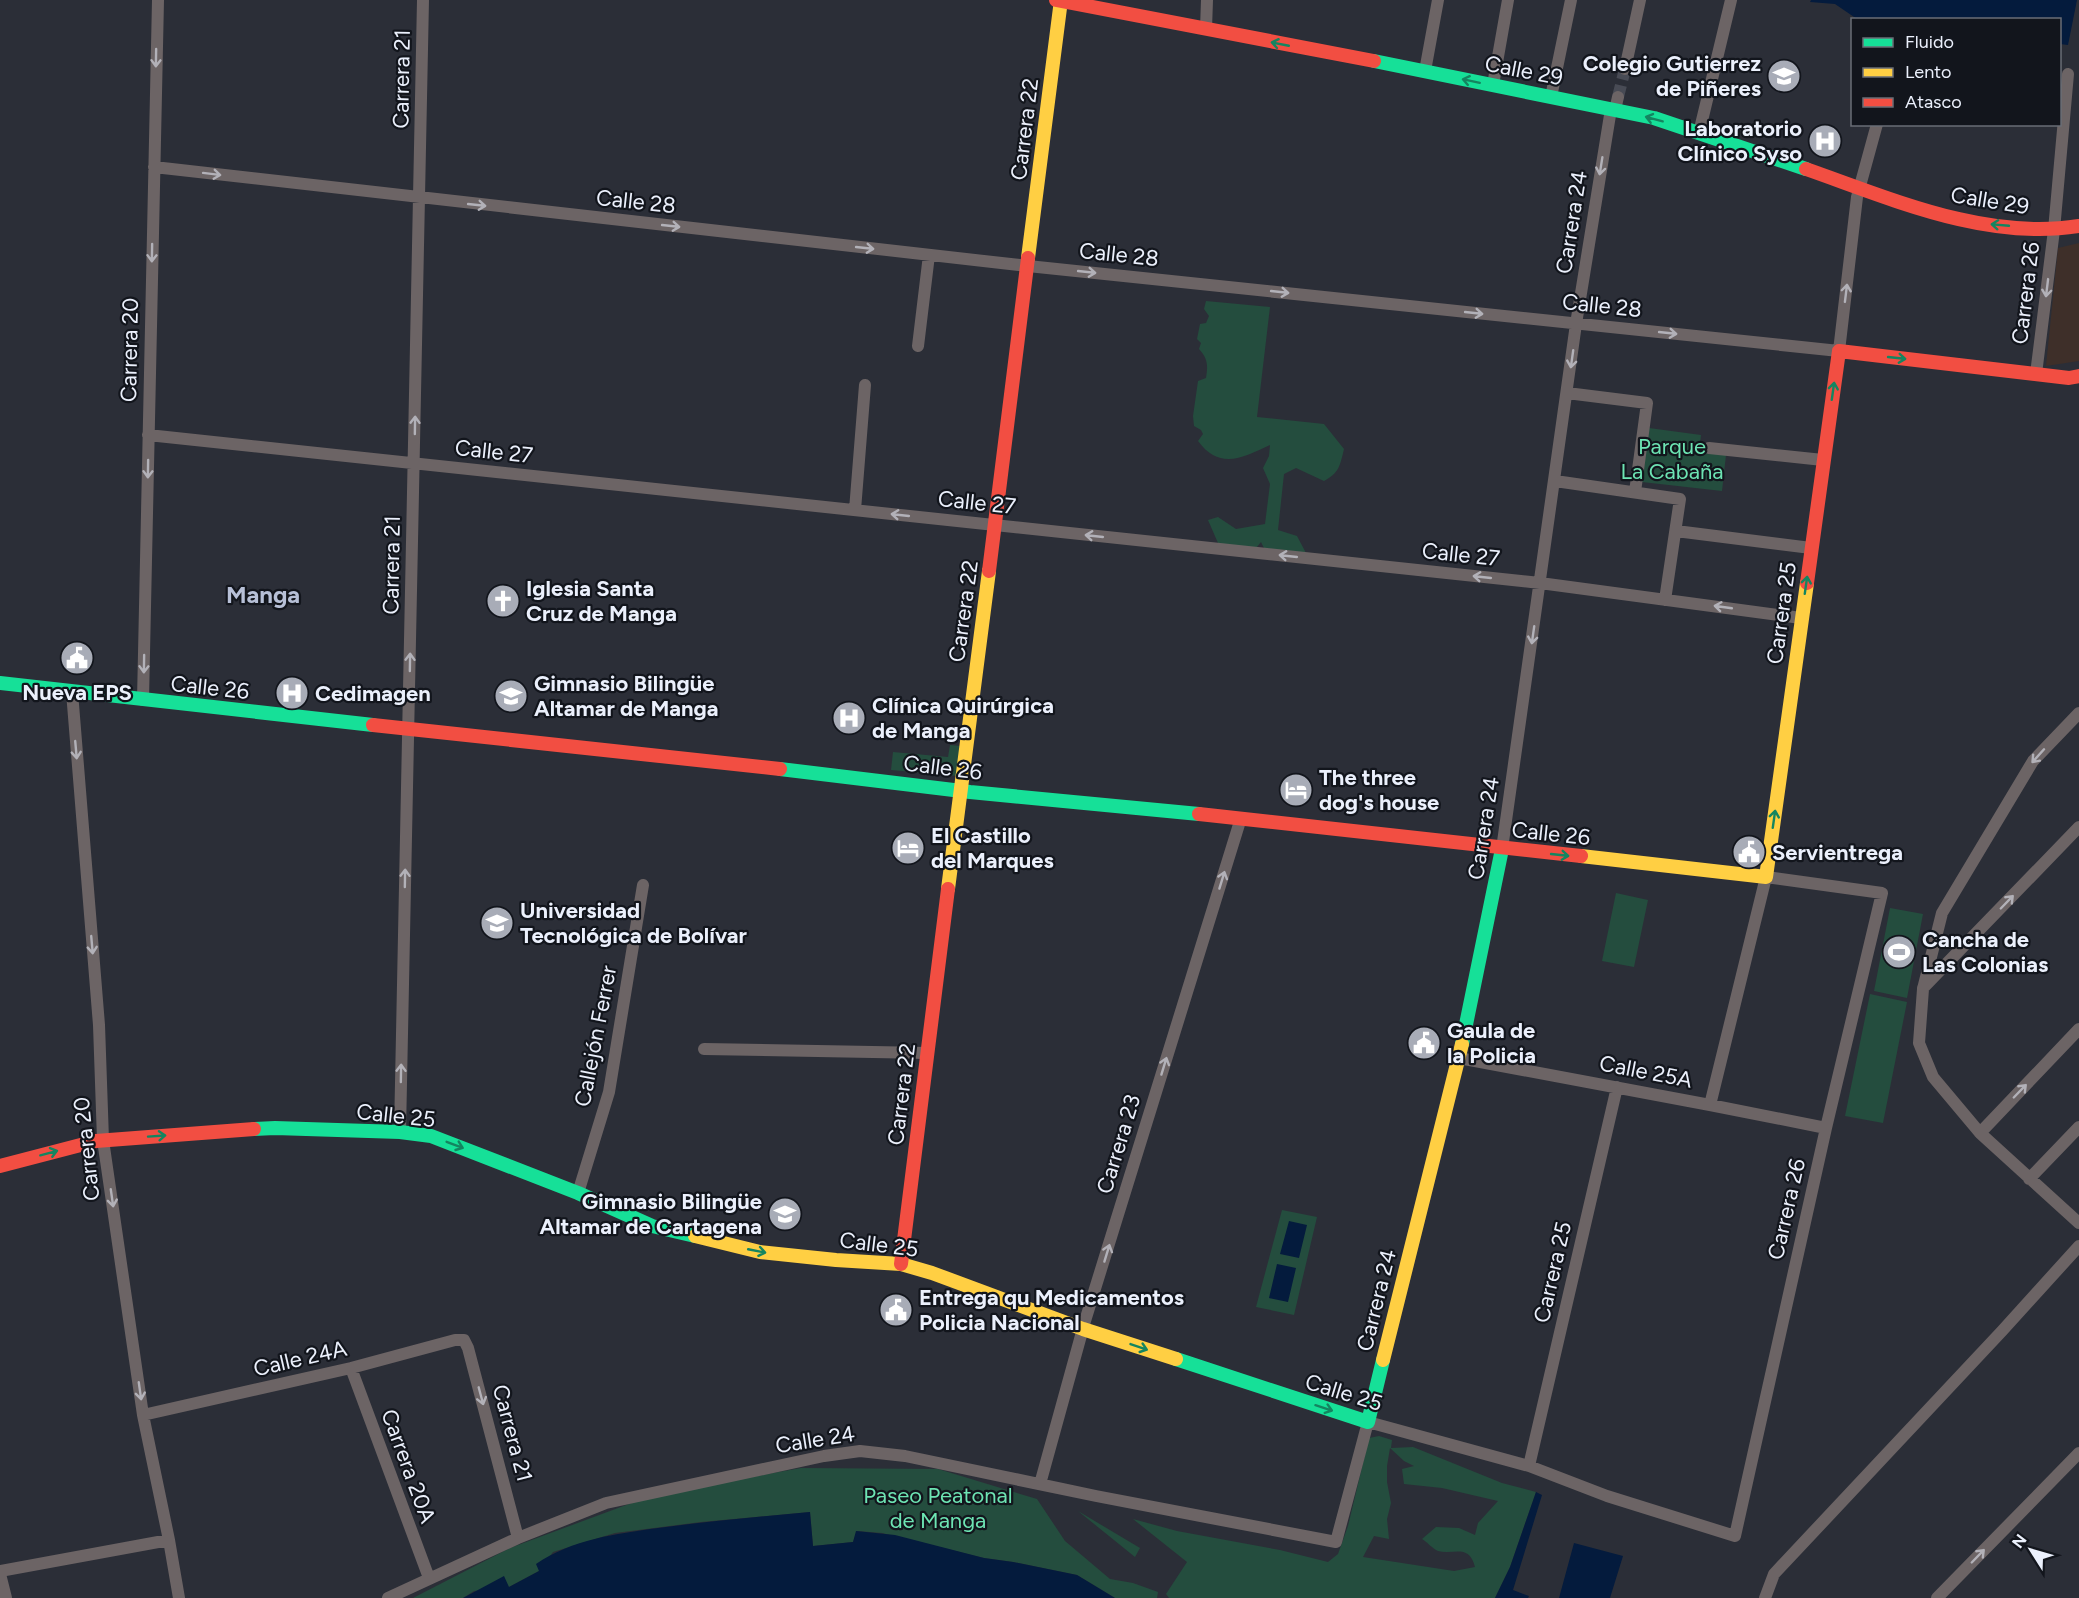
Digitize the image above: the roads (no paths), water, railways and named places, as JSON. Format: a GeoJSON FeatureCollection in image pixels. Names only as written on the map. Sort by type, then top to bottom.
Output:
{"type":"FeatureCollection","features":[{"type":"Feature","properties":{"kind":"main road","name":"Calle 29"},"geometry":{"type":"LineString","coordinates":[[1059,0],[1551,97],[1615,105],[1914,206],[1979,224],[2054,230],[2079,226]]}},
{"type":"Feature","properties":{"kind":"main road","name":"Carrera 22"},"geometry":{"type":"LineString","coordinates":[[902,1264],[960,791],[996,525],[1059,0]]}},
{"type":"Feature","properties":{"kind":"main road","name":"Calle 28"},"geometry":{"type":"LineString","coordinates":[[1839,351],[2069,378],[2079,376]]}},
{"type":"Feature","properties":{"kind":"main road","name":"Carrera 25"},"geometry":{"type":"LineString","coordinates":[[1766,877],[1839,351]]}},
{"type":"Feature","properties":{"kind":"main road","name":"Calle 26"},"geometry":{"type":"LineString","coordinates":[[0,683],[694,758],[960,791],[1241,818],[1766,877]]}},
{"type":"Feature","properties":{"kind":"main road","name":"Carrera 24"},"geometry":{"type":"LineString","coordinates":[[1368,1422],[1459,1058],[1502,849]]}},
{"type":"Feature","properties":{"kind":"main road","name":"Calle 25"},"geometry":{"type":"LineString","coordinates":[[0,1166],[103,1140],[275,1128],[400,1132],[431,1136],[578,1193],[652,1226],[760,1252],[902,1264],[1083,1329],[1368,1422]]}},
{"type":"Feature","properties":{"kind":"street","name":"Carrera 20"},"geometry":{"type":"LineString","coordinates":[[143,700],[158,0]]}},
{"type":"Feature","properties":{"kind":"street","name":"Carrera 21"},"geometry":{"type":"LineString","coordinates":[[400,1132],[423,0]]}},
{"type":"Feature","properties":{"kind":"street"},"geometry":{"type":"LineString","coordinates":[[1206,0],[1206,30]]}},
{"type":"Feature","properties":{"kind":"street"},"geometry":{"type":"LineString","coordinates":[[1425,71],[1438,0]]}},
{"type":"Feature","properties":{"kind":"street"},"geometry":{"type":"LineString","coordinates":[[1493,85],[1508,0]]}},
{"type":"Feature","properties":{"kind":"street"},"geometry":{"type":"LineString","coordinates":[[1551,97],[1571,0]]}},
{"type":"Feature","properties":{"kind":"street"},"geometry":{"type":"LineString","coordinates":[[1625,69],[1640,0]]}},
{"type":"Feature","properties":{"kind":"street"},"geometry":{"type":"LineString","coordinates":[[1699,133],[1731,0]]}},
{"type":"Feature","properties":{"kind":"street","name":"Carrera 26"},"geometry":{"type":"LineString","coordinates":[[2037,374],[2054,230],[2068,74]]}},
{"type":"Feature","properties":{"kind":"street","name":"Carrera 24"},"geometry":{"type":"LineString","coordinates":[[1502,849],[1576,324],[1615,105]]}},
{"type":"Feature","properties":{"kind":"street","name":"Carrera 25"},"geometry":{"type":"LineString","coordinates":[[1839,351],[1859,188],[1876,126]]}},
{"type":"Feature","properties":{"kind":"street","name":"Calle 28"},"geometry":{"type":"LineString","coordinates":[[154,167],[1028,266],[1839,351]]}},
{"type":"Feature","properties":{"kind":"street"},"geometry":{"type":"LineString","coordinates":[[918,346],[929,255]]}},
{"type":"Feature","properties":{"kind":"street"},"geometry":{"type":"LineString","coordinates":[[855,510],[865,386]]}},
{"type":"Feature","properties":{"kind":"street"},"geometry":{"type":"LineString","coordinates":[[1567,393],[1647,403],[1635,492]]}},
{"type":"Feature","properties":{"kind":"street","name":"Calle 27"},"geometry":{"type":"LineString","coordinates":[[148,435],[1540,583],[1801,618]]}},
{"type":"Feature","properties":{"kind":"street"},"geometry":{"type":"LineString","coordinates":[[1709,447],[1823,460]]}},
{"type":"Feature","properties":{"kind":"street"},"geometry":{"type":"LineString","coordinates":[[1555,482],[1680,499],[1665,600]]}},
{"type":"Feature","properties":{"kind":"street"},"geometry":{"type":"LineString","coordinates":[[1676,531],[1811,548]]}},
{"type":"Feature","properties":{"kind":"street","name":"Carrera 20"},"geometry":{"type":"LineString","coordinates":[[72,692],[99,1025],[103,1140],[143,1415],[170,1540],[179,1598]]}},
{"type":"Feature","properties":{"kind":"street"},"geometry":{"type":"LineString","coordinates":[[2079,713],[2033,761],[1942,913],[1923,989],[1919,1042],[1933,1077],[1980,1133],[2079,1224]]}},
{"type":"Feature","properties":{"kind":"street","name":"Carrera 23"},"geometry":{"type":"LineString","coordinates":[[1040,1484],[1083,1329],[1241,818]]}},
{"type":"Feature","properties":{"kind":"street"},"geometry":{"type":"LineString","coordinates":[[1923,989],[2079,827]]}},
{"type":"Feature","properties":{"kind":"street","name":"Carrera 25"},"geometry":{"type":"LineString","coordinates":[[1710,1105],[1766,877]]}},
{"type":"Feature","properties":{"kind":"street","name":"Calle 26"},"geometry":{"type":"LineString","coordinates":[[1766,877],[1882,893]]}},
{"type":"Feature","properties":{"kind":"street","name":"Callejón Ferrer"},"geometry":{"type":"LineString","coordinates":[[578,1193],[609,1092],[643,885]]}},
{"type":"Feature","properties":{"kind":"street","name":"Carrera 26"},"geometry":{"type":"LineString","coordinates":[[1735,1536],[1826,1128],[1882,893]]}},
{"type":"Feature","properties":{"kind":"street"},"geometry":{"type":"LineString","coordinates":[[1980,1133],[2079,1029]]}},
{"type":"Feature","properties":{"kind":"street"},"geometry":{"type":"LineString","coordinates":[[704,1049],[928,1053]]}},
{"type":"Feature","properties":{"kind":"street","name":"Calle 25A"},"geometry":{"type":"LineString","coordinates":[[1459,1058],[1826,1128]]}},
{"type":"Feature","properties":{"kind":"street","name":"Carrera 25"},"geometry":{"type":"LineString","coordinates":[[1529,1466],[1617,1087]]}},
{"type":"Feature","properties":{"kind":"street"},"geometry":{"type":"LineString","coordinates":[[2028,1179],[2079,1127]]}},
{"type":"Feature","properties":{"kind":"street"},"geometry":{"type":"LineString","coordinates":[[1766,1598],[1774,1574],[2079,1246]]}},
{"type":"Feature","properties":{"kind":"street","name":"Calle 24A"},"geometry":{"type":"LineString","coordinates":[[143,1415],[351,1368],[455,1340],[464,1340]]}},
{"type":"Feature","properties":{"kind":"street","name":"Carrera 21"},"geometry":{"type":"LineString","coordinates":[[464,1340],[518,1538]]}},
{"type":"Feature","properties":{"kind":"street","name":"Carrera 20A"},"geometry":{"type":"LineString","coordinates":[[351,1368],[429,1578]]}},
{"type":"Feature","properties":{"kind":"street","name":"Carrera 24"},"geometry":{"type":"LineString","coordinates":[[1336,1542],[1368,1422]]}},
{"type":"Feature","properties":{"kind":"street","name":"Calle 25"},"geometry":{"type":"LineString","coordinates":[[1368,1422],[1529,1466],[1607,1496],[1735,1536]]}},
{"type":"Feature","properties":{"kind":"street","name":"Calle 24"},"geometry":{"type":"LineString","coordinates":[[388,1598],[518,1538],[606,1503],[824,1456],[860,1451],[905,1456],[1096,1496],[1336,1542]]}},
{"type":"Feature","properties":{"kind":"street"},"geometry":{"type":"LineString","coordinates":[[1937,1598],[2079,1453]]}},
{"type":"Feature","properties":{"kind":"street"},"geometry":{"type":"LineString","coordinates":[[6,1598],[0,1573],[170,1540]]}},
{"type":"Feature","properties":{"kind":"water"},"geometry":{"type":"Polygon","coordinates":[[[1811,0],[2077,0],[2068,45],[2061,44],[2061,18],[1856,18],[1835,4],[1810,2],[1811,0]]]}},
{"type":"Feature","properties":{"kind":"water"},"geometry":{"type":"Polygon","coordinates":[[[1289,1221],[1307,1225],[1299,1258],[1280,1254],[1289,1221]]]}},
{"type":"Feature","properties":{"kind":"water"},"geometry":{"type":"Polygon","coordinates":[[[1277,1264],[1296,1268],[1288,1302],[1269,1298],[1277,1264]]]}},
{"type":"Feature","properties":{"kind":"water"},"geometry":{"type":"Polygon","coordinates":[[[1536,1492],[1542,1495],[1513,1590],[1529,1596],[1528,1598],[1495,1598],[1510,1567],[1536,1492]]]}},
{"type":"Feature","properties":{"kind":"water"},"geometry":{"type":"Polygon","coordinates":[[[810,1512],[813,1546],[853,1542],[856,1531],[895,1535],[984,1558],[1077,1575],[1115,1598],[463,1598],[504,1576],[509,1587],[539,1571],[536,1564],[550,1556],[595,1539],[677,1526],[810,1512]]]}},
{"type":"Feature","properties":{"kind":"water"},"geometry":{"type":"Polygon","coordinates":[[[1574,1543],[1623,1556],[1610,1598],[1559,1598],[1574,1543]]]}},
{"type":"Feature","properties":{"kind":"tunnel"},"geometry":{"type":"LineString","coordinates":[[1618,97],[1625,69]]}},
{"type":"Feature","properties":{"kind":"place","name":"Colegio Gutierrez de Piñeres"},"geometry":{"type":"Point","coordinates":[1784,76]}},
{"type":"Feature","properties":{"kind":"place","name":"Laboratorio Clínico Syso"},"geometry":{"type":"Point","coordinates":[1825,141]}},
{"type":"Feature","properties":{"kind":"place","name":"Iglesia Santa Cruz de Manga"},"geometry":{"type":"Point","coordinates":[503,601]}},
{"type":"Feature","properties":{"kind":"place","name":"Nueva EPS"},"geometry":{"type":"Point","coordinates":[77,658]}},
{"type":"Feature","properties":{"kind":"place","name":"Cedimagen"},"geometry":{"type":"Point","coordinates":[292,693]}},
{"type":"Feature","properties":{"kind":"place","name":"Gimnasio Bilingüe Altamar de Manga"},"geometry":{"type":"Point","coordinates":[511,696]}},
{"type":"Feature","properties":{"kind":"place","name":"Clínica Quirúrgica de Manga"},"geometry":{"type":"Point","coordinates":[849,718]}},
{"type":"Feature","properties":{"kind":"place","name":"The three dog's house"},"geometry":{"type":"Point","coordinates":[1296,790]}},
{"type":"Feature","properties":{"kind":"place","name":"El Castillo del Marques"},"geometry":{"type":"Point","coordinates":[908,848]}},
{"type":"Feature","properties":{"kind":"place","name":"Servientrega"},"geometry":{"type":"Point","coordinates":[1749,852]}},
{"type":"Feature","properties":{"kind":"place","name":"Universidad Tecnológica de Bolívar"},"geometry":{"type":"Point","coordinates":[497,923]}},
{"type":"Feature","properties":{"kind":"place","name":"Cancha de Las Colonias"},"geometry":{"type":"Point","coordinates":[1899,952]}},
{"type":"Feature","properties":{"kind":"place","name":"Gaula de la Policia"},"geometry":{"type":"Point","coordinates":[1424,1043]}},
{"type":"Feature","properties":{"kind":"place","name":"Gimnasio Bilingüe Altamar de Cartagena"},"geometry":{"type":"Point","coordinates":[785,1214]}},
{"type":"Feature","properties":{"kind":"place","name":"Entrega qu Medicamentos Policia Nacional"},"geometry":{"type":"Point","coordinates":[896,1310]}},
{"type":"Feature","properties":{"kind":"district","name":"Manga"},"geometry":{"type":"Point","coordinates":[263,595]}},
{"type":"Feature","properties":{"kind":"park label","name":"Parque La Cabaña"},"geometry":{"type":"Point","coordinates":[1672,458]}},
{"type":"Feature","properties":{"kind":"park label","name":"Paseo Peatonal de Manga"},"geometry":{"type":"Point","coordinates":[938,1508]}}]}
